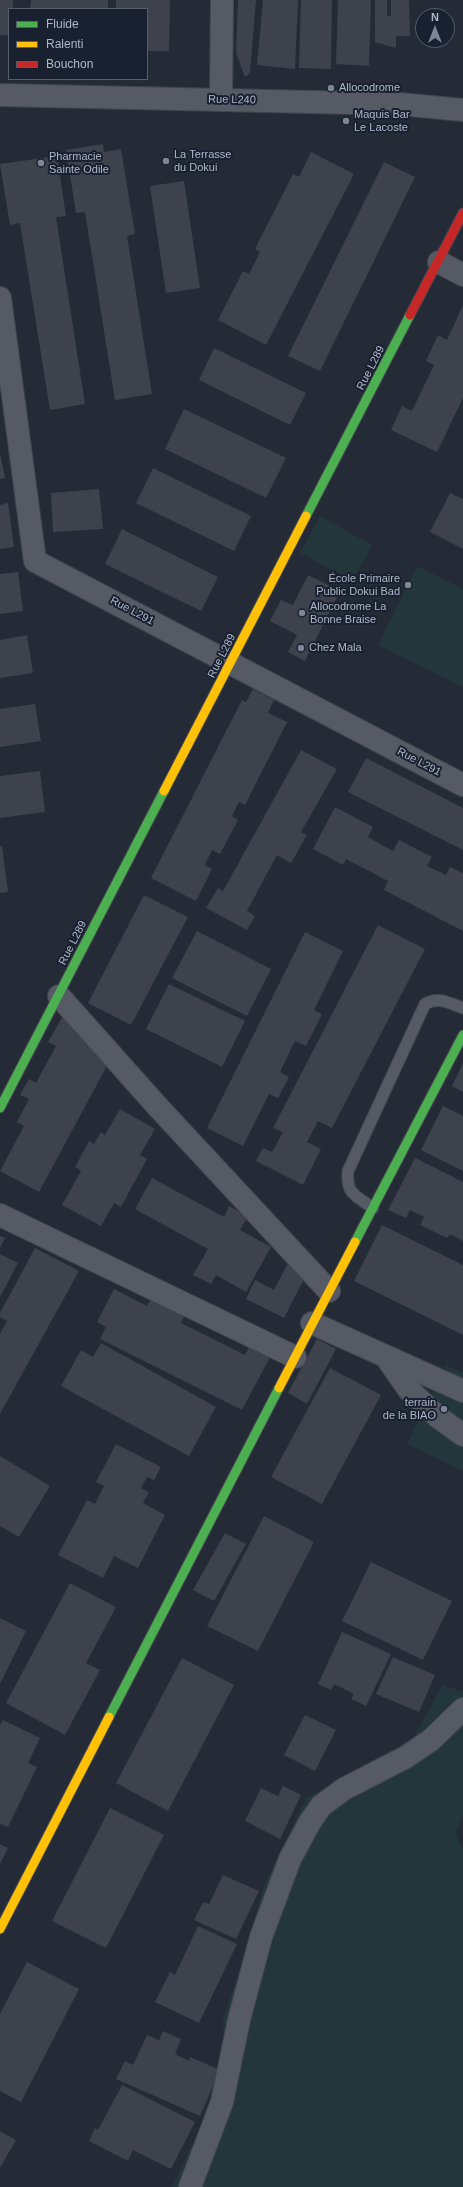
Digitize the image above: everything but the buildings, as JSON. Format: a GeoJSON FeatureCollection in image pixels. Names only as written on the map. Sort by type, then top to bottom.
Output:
{"type":"FeatureCollection","features":[{"type":"Feature","properties":{"kind":"street"},"geometry":{"type":"LineString","coordinates":[[221,100],[222,0]]}},
{"type":"Feature","properties":{"kind":"street","name":"Rue L240"},"geometry":{"type":"LineString","coordinates":[[0,95],[400,104],[463,110]]}},
{"type":"Feature","properties":{"kind":"street","name":"Rue L289"},"geometry":{"type":"LineString","coordinates":[[0,1108],[463,213]]}},
{"type":"Feature","properties":{"kind":"street"},"geometry":{"type":"LineString","coordinates":[[439,262],[463,275]]}},
{"type":"Feature","properties":{"kind":"street","name":"Rue L291"},"geometry":{"type":"LineString","coordinates":[[0,298],[36,561],[463,785]]}},
{"type":"Feature","properties":{"kind":"street"},"geometry":{"type":"LineString","coordinates":[[59,996],[158,1107],[329,1291]]}},
{"type":"Feature","properties":{"kind":"street"},"geometry":{"type":"LineString","coordinates":[[0,1930],[294,1357],[463,1035]]}},
{"type":"Feature","properties":{"kind":"street"},"geometry":{"type":"LineString","coordinates":[[0,1215],[294,1357]]}},
{"type":"Feature","properties":{"kind":"street"},"geometry":{"type":"LineString","coordinates":[[312,1323],[463,1391]]}},
{"type":"Feature","properties":{"kind":"street"},"geometry":{"type":"LineString","coordinates":[[386,1356],[409,1390],[438,1417],[463,1435]]}},
{"type":"Feature","properties":{"kind":"street"},"geometry":{"type":"LineString","coordinates":[[190,2187],[222,2102],[242,2006],[261,1937],[290,1859],[310,1822],[321,1806],[344,1789],[406,1757],[431,1740],[463,1709]]}},
{"type":"Feature","properties":{"kind":"lane"},"geometry":{"type":"LineString","coordinates":[[373,1208],[349,1191],[347,1184],[348,1171],[425,1004],[432,1000],[439,999],[463,1008]]}},
{"type":"Feature","properties":{"kind":"shaded area"},"geometry":{"type":"Polygon","coordinates":[[[320,516],[372,545],[353,581],[300,553],[320,516]]]}},
{"type":"Feature","properties":{"kind":"shaded area"},"geometry":{"type":"Polygon","coordinates":[[[417,566],[463,589],[463,687],[378,645],[417,566]]]}},
{"type":"Feature","properties":{"kind":"shaded area","name":"terrain de la BIAO"},"geometry":{"type":"Polygon","coordinates":[[[446,1365],[463,1373],[463,1471],[407,1444],[446,1365]]]}},
{"type":"Feature","properties":{"kind":"shaded area"},"geometry":{"type":"Polygon","coordinates":[[[443,1684],[462,1692],[463,1691],[463,1816],[455,1833],[463,1849],[463,2187],[172,2187],[225,2074],[223,2020],[244,1957],[264,1885],[306,1798],[410,1744],[443,1684]]]}},
{"type":"Feature","properties":{"kind":"traffic: fast"},"geometry":{"type":"LineString","coordinates":[[306,516],[410,315]]}},
{"type":"Feature","properties":{"kind":"traffic: fast"},"geometry":{"type":"LineString","coordinates":[[0,1108],[164,791]]}},
{"type":"Feature","properties":{"kind":"traffic: fast"},"geometry":{"type":"LineString","coordinates":[[355,1242],[463,1035]]}},
{"type":"Feature","properties":{"kind":"traffic: fast"},"geometry":{"type":"LineString","coordinates":[[109,1717],[279,1388]]}},
{"type":"Feature","properties":{"kind":"traffic: slow"},"geometry":{"type":"LineString","coordinates":[[164,791],[306,516]]}},
{"type":"Feature","properties":{"kind":"traffic: slow"},"geometry":{"type":"LineString","coordinates":[[279,1388],[355,1242]]}},
{"type":"Feature","properties":{"kind":"traffic: slow"},"geometry":{"type":"LineString","coordinates":[[0,1929],[109,1717]]}},
{"type":"Feature","properties":{"kind":"traffic: jam"},"geometry":{"type":"LineString","coordinates":[[410,315],[463,213]]}},
{"type":"Feature","properties":{"kind":"place","name":"Allocodrome"},"geometry":{"type":"Point","coordinates":[331,88]}},
{"type":"Feature","properties":{"kind":"place","name":"Maquis Bar Le Lacoste"},"geometry":{"type":"Point","coordinates":[346,121]}},
{"type":"Feature","properties":{"kind":"place","name":"La Terrasse du Dokui"},"geometry":{"type":"Point","coordinates":[166,161]}},
{"type":"Feature","properties":{"kind":"place","name":"Pharmacie Sainte Odile"},"geometry":{"type":"Point","coordinates":[41,163]}},
{"type":"Feature","properties":{"kind":"place","name":"École Primaire Public Dokui Bad"},"geometry":{"type":"Point","coordinates":[408,585]}},
{"type":"Feature","properties":{"kind":"place","name":"Allocodrome La Bonne Braise"},"geometry":{"type":"Point","coordinates":[302,613]}},
{"type":"Feature","properties":{"kind":"place","name":"Chez Mala"},"geometry":{"type":"Point","coordinates":[301,648]}},
{"type":"Feature","properties":{"kind":"place","name":"terrain de la BIAO"},"geometry":{"type":"Point","coordinates":[444,1409]}}]}
